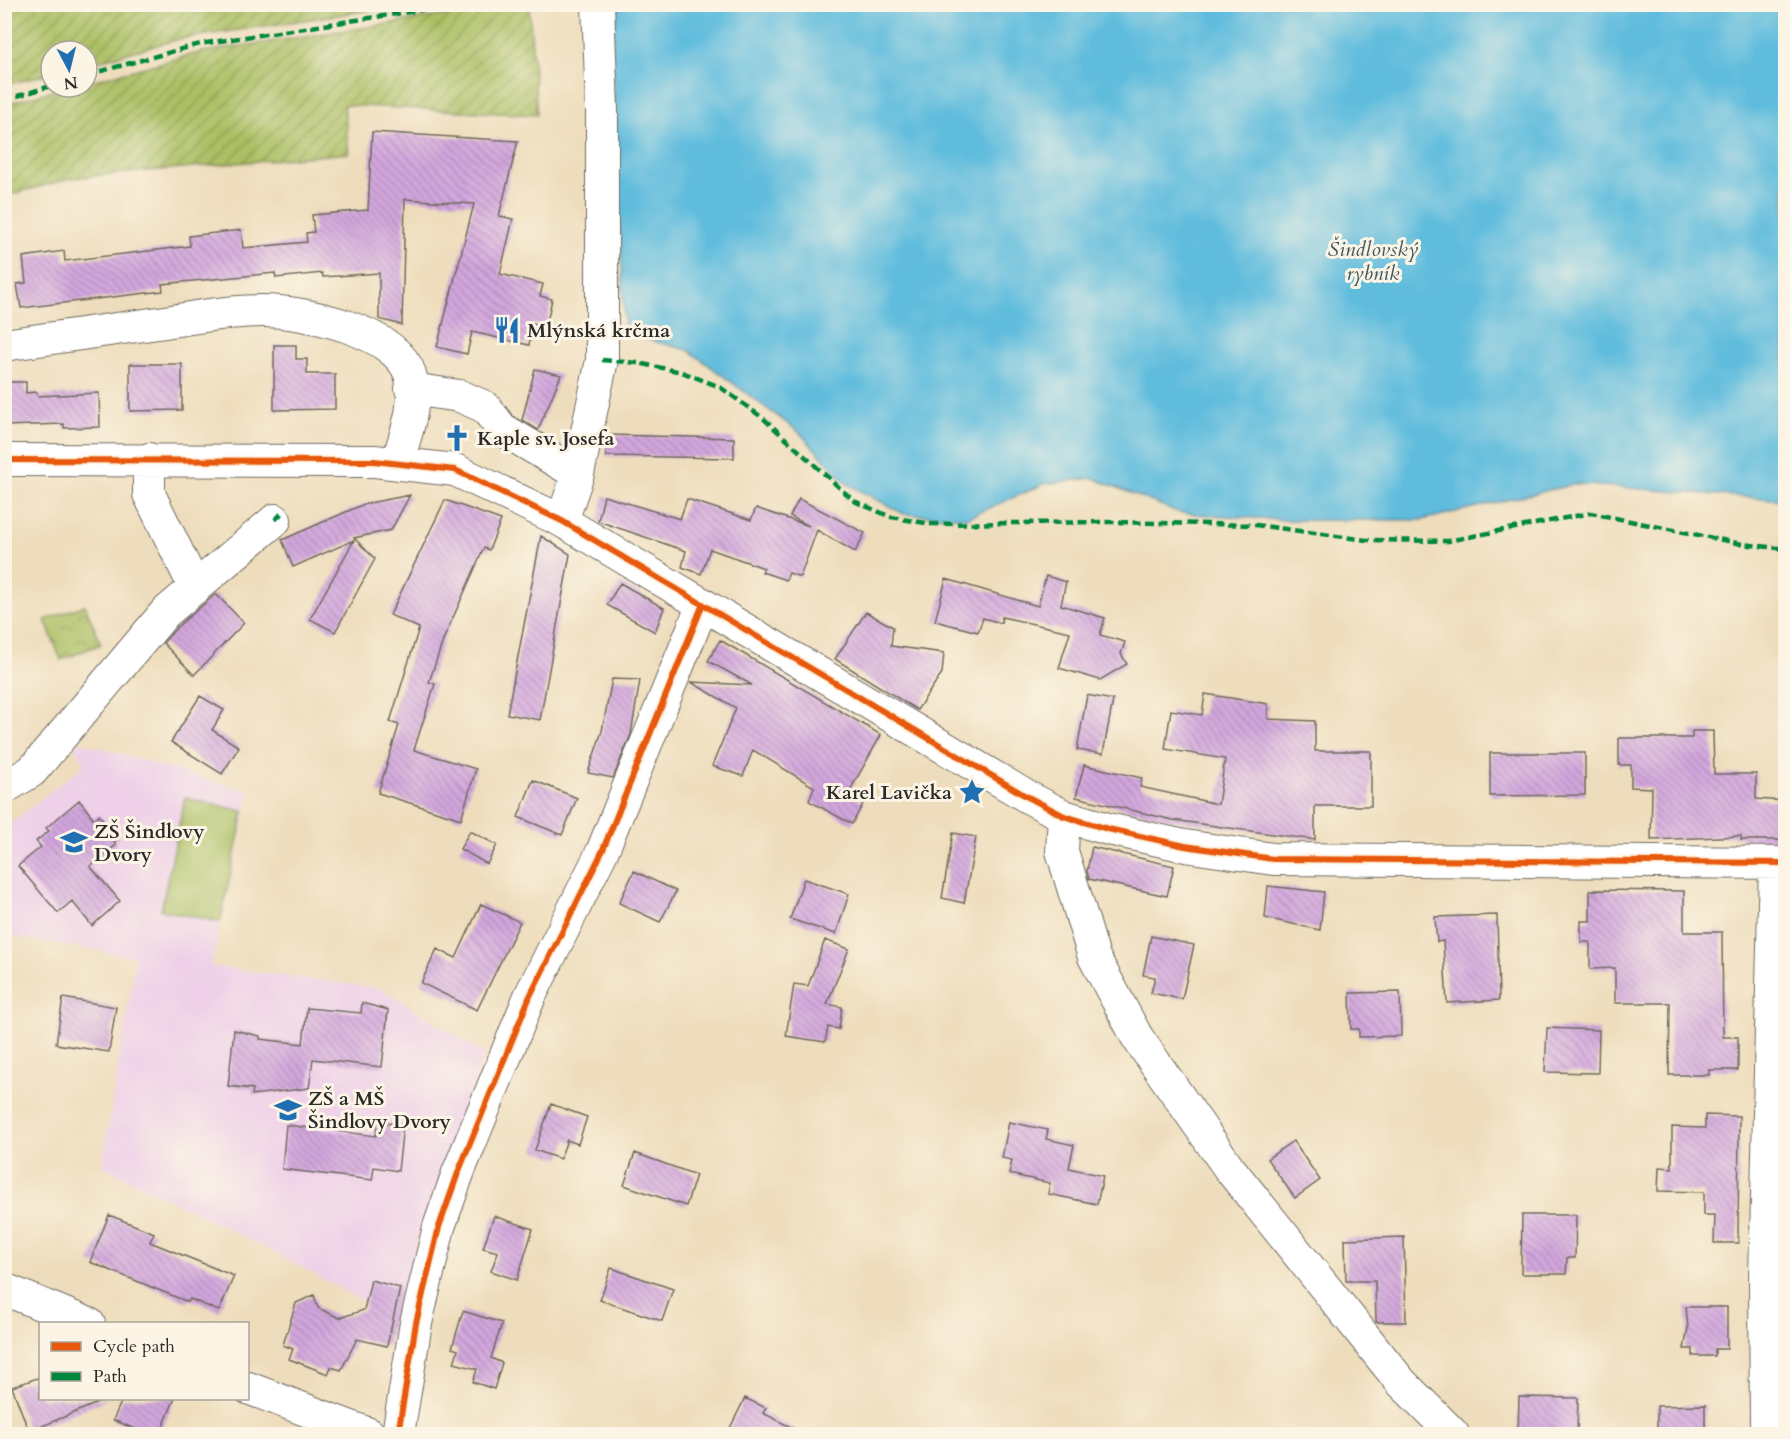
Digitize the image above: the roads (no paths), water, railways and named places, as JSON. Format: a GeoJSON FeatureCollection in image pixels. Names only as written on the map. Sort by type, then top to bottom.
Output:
{"type":"FeatureCollection","features":[{"type":"Feature","properties":{"kind":"street"},"geometry":{"type":"LineString","coordinates":[[562,521],[578,474],[602,360],[602,110],[598,4]]}},
{"type":"Feature","properties":{"kind":"street"},"geometry":{"type":"LineString","coordinates":[[4,345],[219,314],[263,311],[308,317],[354,329],[381,340],[399,357],[410,374],[413,402],[397,463]]}},
{"type":"Feature","properties":{"kind":"street"},"geometry":{"type":"LineString","coordinates":[[411,390],[460,396],[485,407],[502,429],[578,474]]}},
{"type":"Feature","properties":{"kind":"street"},"geometry":{"type":"LineString","coordinates":[[149,459],[149,494],[195,588]]}},
{"type":"Feature","properties":{"kind":"street"},"geometry":{"type":"LineString","coordinates":[[4,460],[149,459],[397,463],[455,470],[562,521],[808,669],[1064,816],[1108,829],[1185,846],[1273,859],[1780,863],[1765,1279],[1766,1434]]}},
{"type":"Feature","properties":{"kind":"street"},"geometry":{"type":"LineString","coordinates":[[4,788],[32,771],[165,613],[275,520]]}},
{"type":"Feature","properties":{"kind":"street"},"geometry":{"type":"LineString","coordinates":[[398,1434],[416,1323],[439,1227],[458,1173],[530,996],[602,852],[703,604]]}},
{"type":"Feature","properties":{"kind":"street"},"geometry":{"type":"LineString","coordinates":[[1064,816],[1062,851],[1094,957],[1137,1036],[1237,1177],[1401,1382],[1453,1434]]}},
{"type":"Feature","properties":{"kind":"street"},"geometry":{"type":"LineString","coordinates":[[4,1289],[86,1322]]}},
{"type":"Feature","properties":{"kind":"street"},"geometry":{"type":"LineString","coordinates":[[249,1388],[369,1434]]}},
{"type":"Feature","properties":{"kind":"water","name":"Šindlovský rybník"},"geometry":{"type":"Polygon","coordinates":[[[609,5],[1785,5],[1785,500],[1575,484],[1422,520],[1285,520],[1180,513],[1093,478],[1044,484],[967,518],[904,514],[847,484],[800,433],[688,350],[625,334],[609,5]]]}},
{"type":"Feature","properties":{"kind":"place","name":"Mlýnská krčma"},"geometry":{"type":"Point","coordinates":[507,330]}},
{"type":"Feature","properties":{"kind":"place","name":"Kaple sv. Josefa"},"geometry":{"type":"Point","coordinates":[457,438]}},
{"type":"Feature","properties":{"kind":"place","name":"Karel Lavička"},"geometry":{"type":"Point","coordinates":[972,792]}},
{"type":"Feature","properties":{"kind":"place","name":"ZŠ Šindlovy Dvory"},"geometry":{"type":"Point","coordinates":[74,842]}},
{"type":"Feature","properties":{"kind":"place","name":"ZŠ a MŠ Šindlovy Dvory"},"geometry":{"type":"Point","coordinates":[288,1110]}}]}
